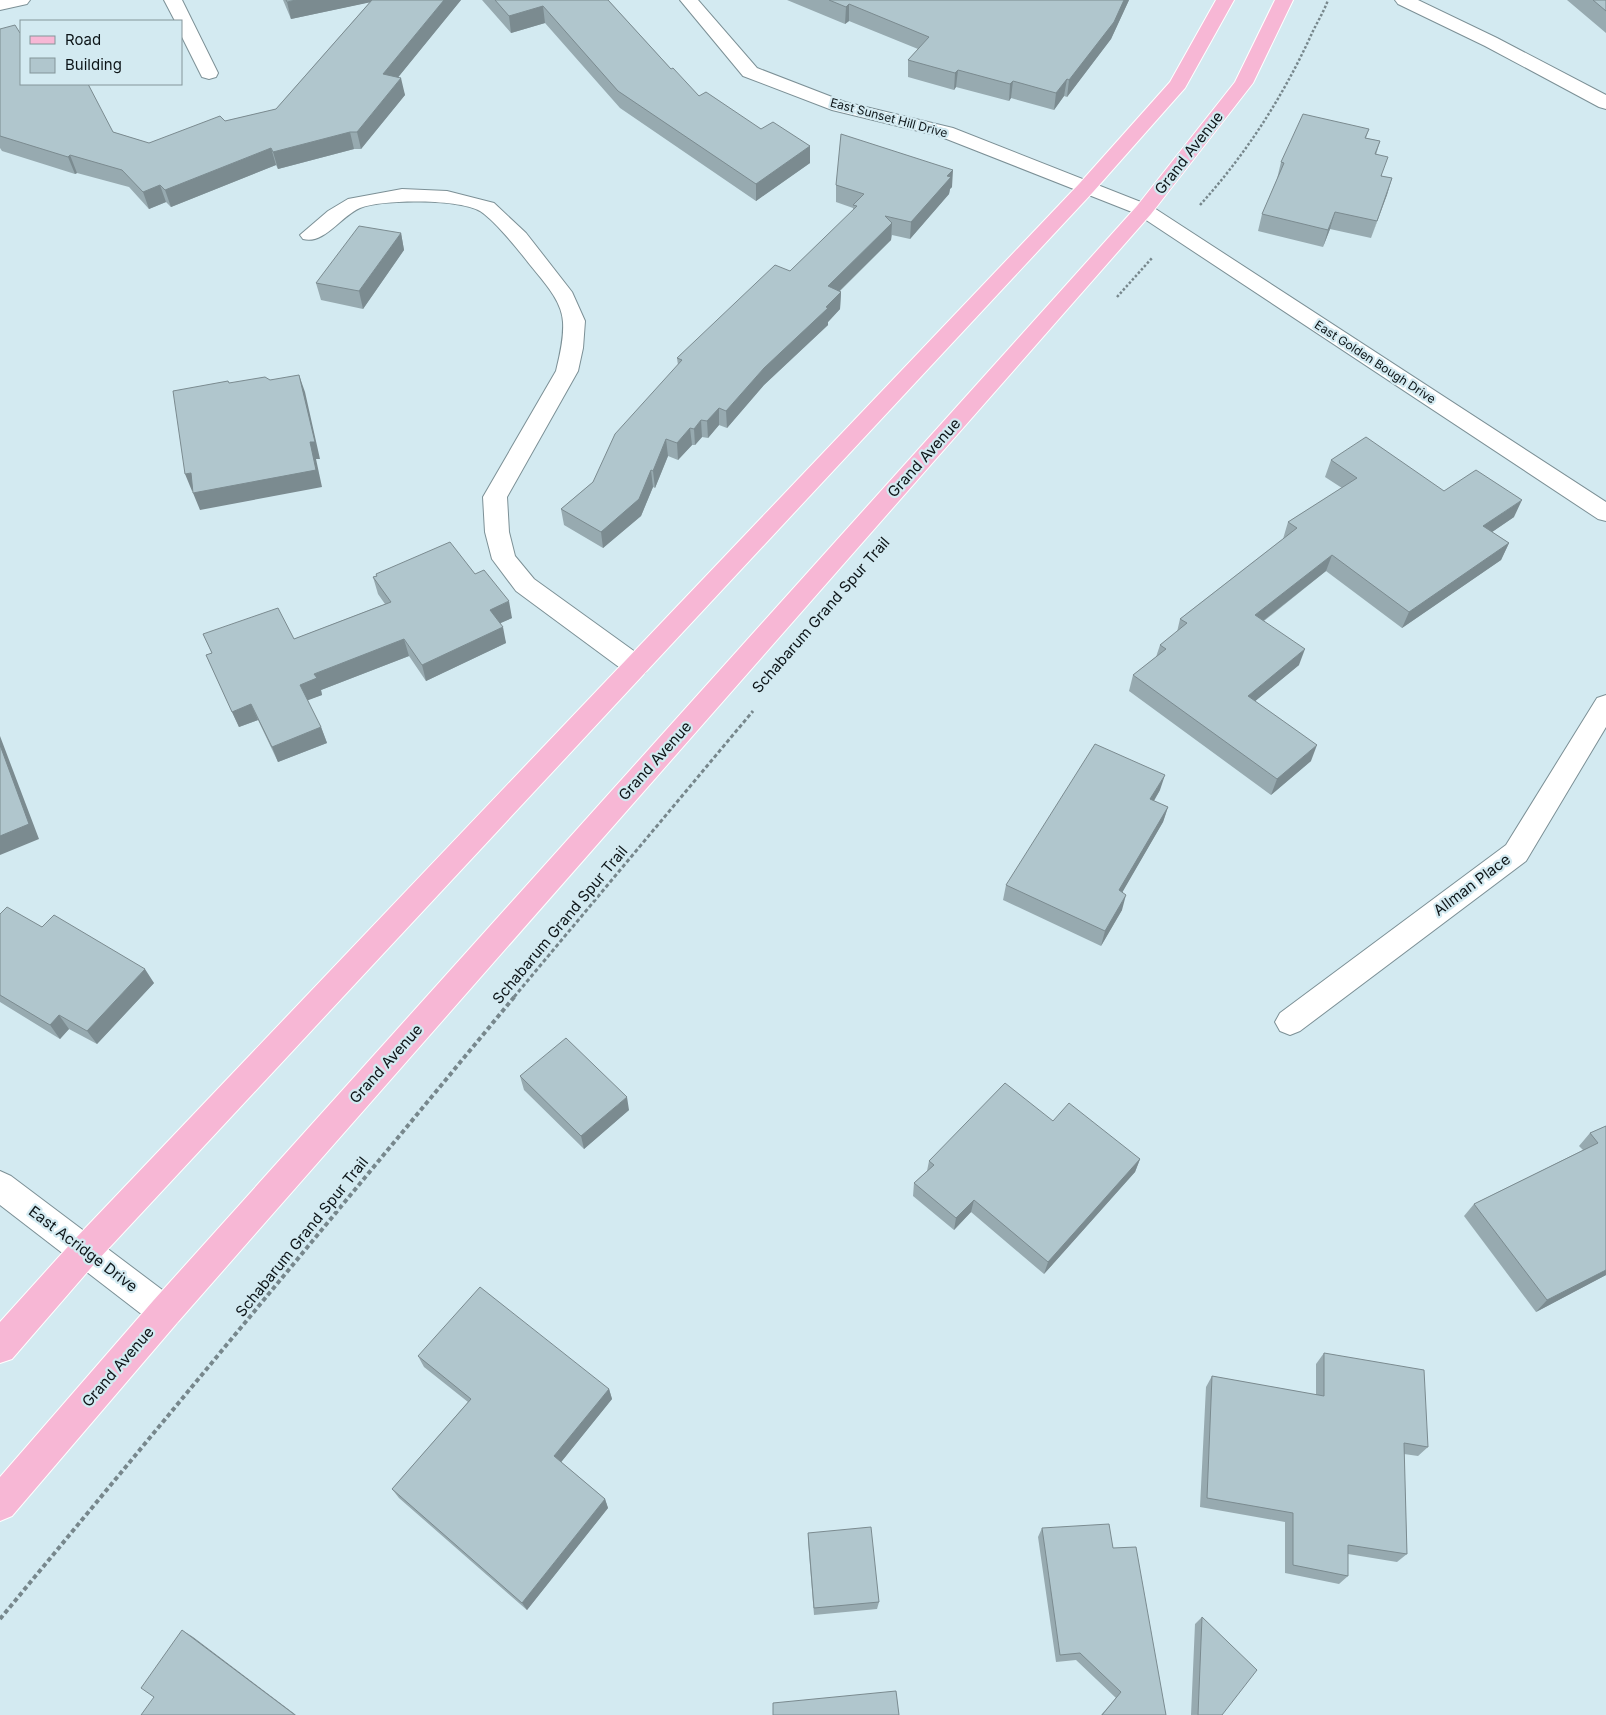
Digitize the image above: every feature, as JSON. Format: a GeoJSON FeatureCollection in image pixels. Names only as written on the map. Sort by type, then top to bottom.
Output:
{"type":"FeatureCollection","features":[{"type":"Feature","properties":{"kind":"main road"},"geometry":{"type":"LineString","coordinates":[[0,1347],[86,1252],[1086,188],[1178,84],[1225,0]]}},
{"type":"Feature","properties":{"kind":"main road","name":"Grand Avenue"},"geometry":{"type":"LineString","coordinates":[[0,1504],[165,1312],[1144,210],[1244,83],[1284,0]]}},
{"type":"Feature","properties":{"kind":"street"},"geometry":{"type":"LineString","coordinates":[[0,5],[21,0]]}},
{"type":"Feature","properties":{"kind":"street"},"geometry":{"type":"LineString","coordinates":[[173,0],[209,73]]}},
{"type":"Feature","properties":{"kind":"street","name":"East Sunset Hill Drive"},"geometry":{"type":"LineString","coordinates":[[689,0],[750,72],[839,106],[946,132],[1144,210]]}},
{"type":"Feature","properties":{"kind":"street"},"geometry":{"type":"LineString","coordinates":[[1404,0],[1491,42],[1606,103]]}},
{"type":"Feature","properties":{"kind":"street"},"geometry":{"type":"LineString","coordinates":[[310,235],[335,215],[356,203],[402,195],[447,197],[487,207],[520,237],[565,298],[574,321],[572,348],[566,370],[496,497],[497,532],[504,559],[525,585],[636,666]]}},
{"type":"Feature","properties":{"kind":"street","name":"East Golden Bough Drive"},"geometry":{"type":"LineString","coordinates":[[1144,210],[1606,513]]}},
{"type":"Feature","properties":{"kind":"street","name":"Allman Place"},"geometry":{"type":"LineString","coordinates":[[1290,1022],[1516,853],[1606,705]]}},
{"type":"Feature","properties":{"kind":"street","name":"East Acridge Drive"},"geometry":{"type":"LineString","coordinates":[[0,1186],[165,1312]]}},
{"type":"Feature","properties":{"kind":"path"},"geometry":{"type":"LineString","coordinates":[[1116,299],[1152,258]]}},
{"type":"Feature","properties":{"kind":"path","name":"Schabarum Grand Spur Trail"},"geometry":{"type":"LineString","coordinates":[[0,1619],[303,1255],[350,1194],[756,709]]}},
{"type":"Feature","properties":{"kind":"building"},"geometry":{"type":"Polygon","coordinates":[[[372,0],[444,0],[383,74],[401,78],[357,132],[350,132],[273,152],[271,148],[165,190],[160,185],[143,192],[122,170],[70,155],[68,157],[0,136],[0,29],[15,25],[20,33],[20,85],[89,85],[113,132],[149,143],[220,116],[225,121],[276,109],[372,0]]]}},
{"type":"Feature","properties":{"kind":"building"},"geometry":{"type":"Polygon","coordinates":[[[495,0],[608,0],[671,69],[673,68],[699,96],[706,92],[761,129],[773,122],[810,146],[756,184],[618,91],[543,6],[509,16],[495,0]]]}},
{"type":"Feature","properties":{"kind":"building"},"geometry":{"type":"Polygon","coordinates":[[[829,0],[1124,0],[1114,22],[1069,80],[1067,79],[1056,93],[1013,81],[1010,84],[958,70],[955,73],[908,60],[929,37],[849,4],[846,7],[829,0]]]}},
{"type":"Feature","properties":{"kind":"building"},"geometry":{"type":"Polygon","coordinates":[[[1593,0],[1606,0],[1606,11],[1593,0]]]}},
{"type":"Feature","properties":{"kind":"building"},"geometry":{"type":"Polygon","coordinates":[[[1303,114],[1369,129],[1365,138],[1380,141],[1375,154],[1388,157],[1381,176],[1392,178],[1377,221],[1335,212],[1328,230],[1262,214],[1284,163],[1281,162],[1303,114]]]}},
{"type":"Feature","properties":{"kind":"building"},"geometry":{"type":"Polygon","coordinates":[[[841,134],[953,170],[947,176],[951,177],[911,222],[885,216],[892,223],[828,286],[841,292],[826,307],[828,308],[764,368],[726,411],[719,408],[707,421],[701,420],[694,429],[690,428],[677,443],[666,439],[639,499],[601,532],[561,509],[593,482],[615,434],[682,360],[677,358],[775,265],[790,271],[857,206],[853,205],[864,194],[836,185],[841,134]]]}},
{"type":"Feature","properties":{"kind":"building"},"geometry":{"type":"Polygon","coordinates":[[[359,226],[401,233],[359,291],[316,283],[359,226]]]}},
{"type":"Feature","properties":{"kind":"building"},"geometry":{"type":"Polygon","coordinates":[[[299,375],[315,442],[310,442],[316,470],[193,493],[191,473],[185,474],[173,391],[228,381],[229,383],[265,377],[270,380],[299,375]]]}},
{"type":"Feature","properties":{"kind":"building"},"geometry":{"type":"Polygon","coordinates":[[[1366,437],[1444,491],[1476,470],[1522,500],[1483,526],[1509,543],[1409,612],[1332,555],[1255,615],[1305,649],[1248,696],[1317,745],[1277,779],[1133,675],[1166,649],[1160,645],[1187,623],[1180,619],[1297,528],[1288,522],[1357,478],[1331,460],[1366,437]]]}},
{"type":"Feature","properties":{"kind":"building"},"geometry":{"type":"Polygon","coordinates":[[[450,542],[475,574],[484,570],[509,601],[490,610],[503,627],[422,665],[404,639],[314,674],[317,678],[300,685],[321,727],[272,747],[251,704],[232,712],[206,655],[212,653],[203,634],[278,608],[294,639],[391,602],[373,577],[450,542]]]}},
{"type":"Feature","properties":{"kind":"building"},"geometry":{"type":"Polygon","coordinates":[[[1095,744],[1165,775],[1150,799],[1168,807],[1119,890],[1126,895],[1105,931],[1006,885],[1095,744]]]}},
{"type":"Feature","properties":{"kind":"building"},"geometry":{"type":"Polygon","coordinates":[[[0,745],[29,824],[0,836],[0,745]]]}},
{"type":"Feature","properties":{"kind":"building"},"geometry":{"type":"Polygon","coordinates":[[[7,907],[42,927],[54,915],[145,969],[87,1031],[59,1015],[50,1025],[0,995],[0,914],[7,907]]]}},
{"type":"Feature","properties":{"kind":"building"},"geometry":{"type":"Polygon","coordinates":[[[566,1038],[627,1097],[581,1136],[520,1076],[566,1038]]]}},
{"type":"Feature","properties":{"kind":"building"},"geometry":{"type":"Polygon","coordinates":[[[1005,1083],[1053,1121],[1069,1103],[1140,1159],[1048,1262],[974,1200],[956,1218],[914,1183],[934,1165],[929,1161],[1005,1083]]]}},
{"type":"Feature","properties":{"kind":"building"},"geometry":{"type":"Polygon","coordinates":[[[1606,1126],[1606,1270],[1547,1300],[1474,1204],[1598,1143],[1590,1133],[1606,1126]]]}},
{"type":"Feature","properties":{"kind":"building"},"geometry":{"type":"Polygon","coordinates":[[[480,1287],[609,1389],[554,1456],[605,1499],[522,1603],[392,1489],[471,1399],[418,1356],[480,1287]]]}},
{"type":"Feature","properties":{"kind":"building"},"geometry":{"type":"Polygon","coordinates":[[[1324,1353],[1424,1370],[1428,1447],[1404,1443],[1407,1554],[1348,1545],[1348,1576],[1293,1565],[1293,1513],[1207,1498],[1212,1376],[1324,1396],[1324,1353]]]}},
{"type":"Feature","properties":{"kind":"building"},"geometry":{"type":"Polygon","coordinates":[[[1109,1524],[1113,1548],[1136,1547],[1166,1715],[1102,1715],[1121,1692],[1080,1653],[1060,1655],[1042,1528],[1109,1524]]]}},
{"type":"Feature","properties":{"kind":"building"},"geometry":{"type":"Polygon","coordinates":[[[871,1527],[879,1602],[814,1608],[808,1533],[871,1527]]]}},
{"type":"Feature","properties":{"kind":"building"},"geometry":{"type":"Polygon","coordinates":[[[1202,1617],[1257,1670],[1222,1715],[1198,1715],[1202,1617]]]}},
{"type":"Feature","properties":{"kind":"building"},"geometry":{"type":"Polygon","coordinates":[[[182,1630],[295,1715],[141,1715],[154,1697],[141,1688],[182,1630]]]}},
{"type":"Feature","properties":{"kind":"building"},"geometry":{"type":"Polygon","coordinates":[[[896,1691],[899,1715],[773,1715],[773,1703],[896,1691]]]}}]}
